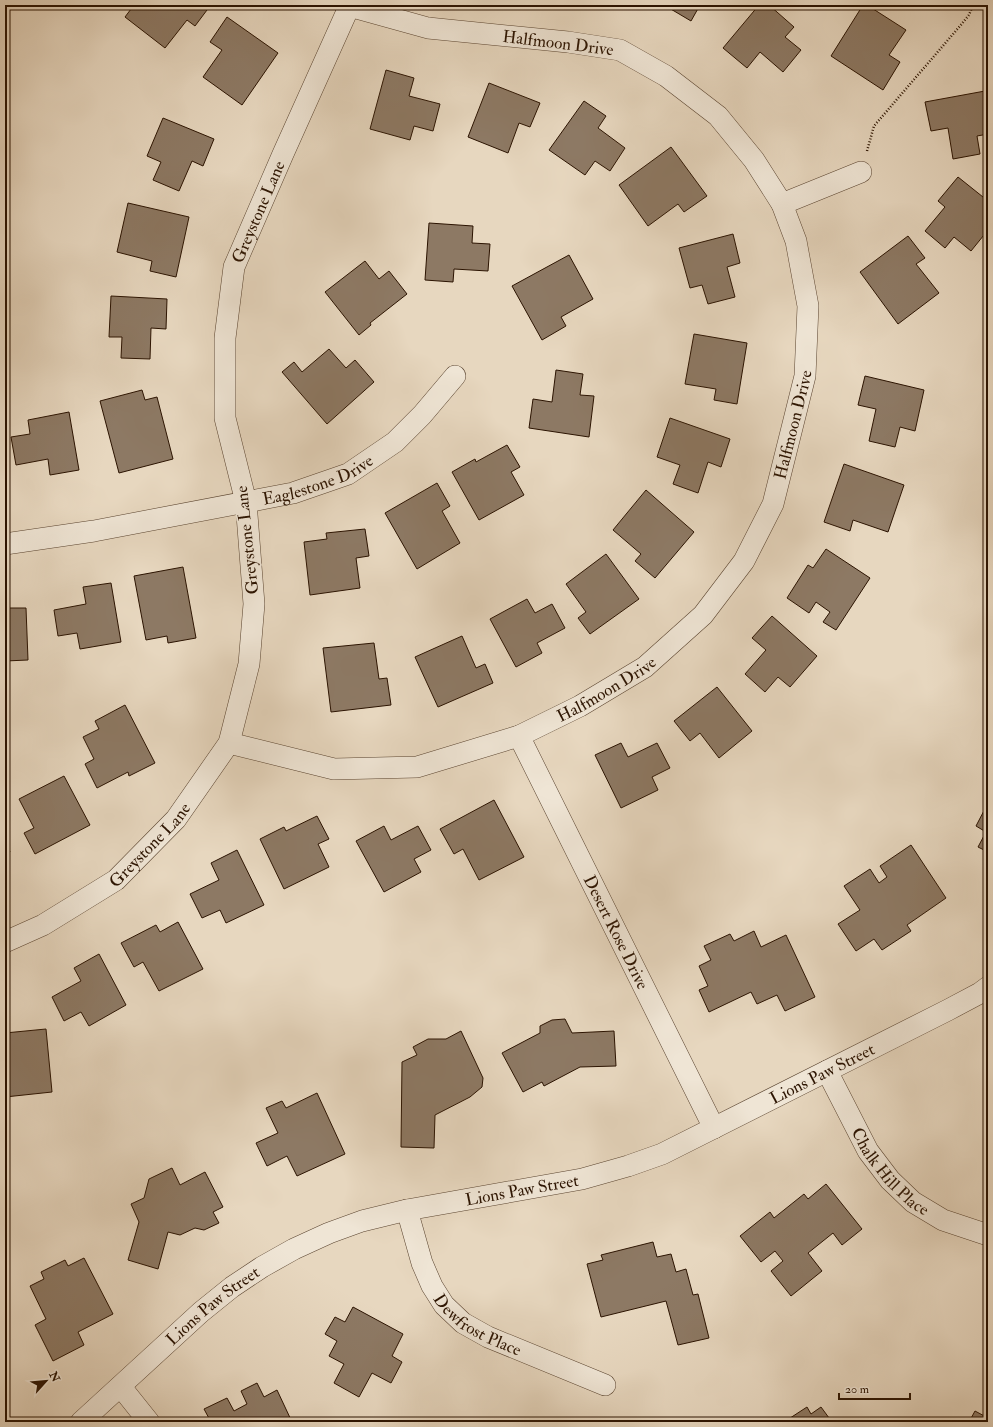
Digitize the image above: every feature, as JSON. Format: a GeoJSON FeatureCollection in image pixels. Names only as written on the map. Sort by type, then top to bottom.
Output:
{"type":"FeatureCollection","features":[{"type":"Feature","properties":{"kind":"street","name":"Halfmoon Drive"},"geometry":{"type":"LineString","coordinates":[[229,743],[334,769],[417,767],[519,736],[580,706],[645,667],[703,615],[744,561],[773,504],[805,376],[808,306],[796,241],[782,204],[754,160],[718,116],[666,76],[620,50],[568,42],[428,28],[347,6]]}},
{"type":"Feature","properties":{"kind":"street","name":"Greystone Lane"},"geometry":{"type":"LineString","coordinates":[[5,942],[43,925],[116,880],[176,819],[229,743],[248,664],[254,604],[246,502],[225,418],[225,338],[234,267],[347,6]]}},
{"type":"Feature","properties":{"kind":"street"},"geometry":{"type":"LineString","coordinates":[[782,204],[861,172]]}},
{"type":"Feature","properties":{"kind":"street","name":"Eaglestone Drive"},"geometry":{"type":"LineString","coordinates":[[5,544],[94,530],[293,493],[348,474],[395,442],[422,415],[455,376]]}},
{"type":"Feature","properties":{"kind":"street","name":"Desert Rose Drive"},"geometry":{"type":"LineString","coordinates":[[519,736],[714,1128]]}},
{"type":"Feature","properties":{"kind":"street","name":"Lions Paw Street"},"geometry":{"type":"LineString","coordinates":[[81,1422],[121,1387],[201,1312],[232,1287],[262,1267],[294,1249],[329,1233],[362,1221],[407,1210],[582,1179],[628,1166],[662,1154],[948,1010],[980,993],[988,987]]}},
{"type":"Feature","properties":{"kind":"street","name":"Chalk Hill Place"},"geometry":{"type":"LineString","coordinates":[[828,1071],[868,1151],[890,1180],[913,1202],[943,1220],[988,1235]]}},
{"type":"Feature","properties":{"kind":"street","name":"Dewfrost Place"},"geometry":{"type":"LineString","coordinates":[[407,1210],[422,1263],[432,1286],[444,1305],[463,1323],[488,1337],[605,1385]]}},
{"type":"Feature","properties":{"kind":"street"},"geometry":{"type":"LineString","coordinates":[[121,1387],[149,1422]]}},
{"type":"Feature","properties":{"kind":"path"},"geometry":{"type":"LineString","coordinates":[[861,172],[874,126],[969,15],[973,5]]}},
{"type":"Feature","properties":{"kind":"building"},"geometry":{"type":"Polygon","coordinates":[[[134,5],[210,6],[195,26],[187,20],[165,48],[125,17],[134,5]]]}},
{"type":"Feature","properties":{"kind":"building"},"geometry":{"type":"Polygon","coordinates":[[[664,5],[700,5],[691,21],[664,5]]]}},
{"type":"Feature","properties":{"kind":"building"},"geometry":{"type":"Polygon","coordinates":[[[759,5],[769,5],[794,27],[785,37],[801,50],[783,72],[760,52],[747,68],[723,48],[759,5]]]}},
{"type":"Feature","properties":{"kind":"building"},"geometry":{"type":"Polygon","coordinates":[[[863,5],[867,5],[906,30],[889,55],[900,62],[883,90],[831,56],[863,5]]]}},
{"type":"Feature","properties":{"kind":"building"},"geometry":{"type":"Polygon","coordinates":[[[227,17],[278,53],[242,105],[203,77],[222,50],[210,42],[227,17]]]}},
{"type":"Feature","properties":{"kind":"building"},"geometry":{"type":"Polygon","coordinates":[[[386,70],[414,78],[409,96],[440,104],[433,131],[414,126],[410,140],[370,129],[386,70]]]}},
{"type":"Feature","properties":{"kind":"building"},"geometry":{"type":"Polygon","coordinates":[[[489,83],[540,103],[530,127],[519,123],[508,153],[468,137],[489,83]]]}},
{"type":"Feature","properties":{"kind":"building"},"geometry":{"type":"Polygon","coordinates":[[[985,91],[988,108],[988,134],[977,136],[980,154],[953,159],[948,128],[931,131],[925,102],[985,91]]]}},
{"type":"Feature","properties":{"kind":"building"},"geometry":{"type":"Polygon","coordinates":[[[584,101],[606,116],[598,128],[625,148],[610,171],[595,161],[585,175],[549,150],[584,101]]]}},
{"type":"Feature","properties":{"kind":"building"},"geometry":{"type":"Polygon","coordinates":[[[163,118],[214,139],[203,166],[192,161],[179,191],[153,180],[161,162],[147,156],[163,118]]]}},
{"type":"Feature","properties":{"kind":"building"},"geometry":{"type":"Polygon","coordinates":[[[671,147],[707,196],[684,212],[678,204],[648,226],[619,185],[671,147]]]}},
{"type":"Feature","properties":{"kind":"building"},"geometry":{"type":"Polygon","coordinates":[[[958,177],[988,201],[988,230],[971,251],[954,237],[945,248],[925,231],[945,207],[938,201],[958,177]]]}},
{"type":"Feature","properties":{"kind":"building"},"geometry":{"type":"Polygon","coordinates":[[[128,203],[189,217],[176,277],[150,271],[152,261],[117,252],[128,203]]]}},
{"type":"Feature","properties":{"kind":"building"},"geometry":{"type":"Polygon","coordinates":[[[429,223],[473,226],[472,243],[490,244],[488,271],[454,269],[453,282],[425,280],[429,223]]]}},
{"type":"Feature","properties":{"kind":"building"},"geometry":{"type":"Polygon","coordinates":[[[733,234],[740,263],[727,267],[735,297],[708,304],[702,285],[690,288],[679,248],[733,234]]]}},
{"type":"Feature","properties":{"kind":"building"},"geometry":{"type":"Polygon","coordinates":[[[908,236],[925,258],[916,264],[939,293],[898,324],[860,272],[908,236]]]}},
{"type":"Feature","properties":{"kind":"building"},"geometry":{"type":"Polygon","coordinates":[[[569,255],[593,299],[561,317],[566,326],[542,340],[512,286],[569,255]]]}},
{"type":"Feature","properties":{"kind":"building"},"geometry":{"type":"Polygon","coordinates":[[[365,261],[379,279],[389,271],[407,294],[370,323],[371,325],[359,335],[325,292],[365,261]]]}},
{"type":"Feature","properties":{"kind":"building"},"geometry":{"type":"Polygon","coordinates":[[[111,296],[167,299],[166,329],[151,328],[150,359],[121,358],[122,337],[109,337],[111,296]]]}},
{"type":"Feature","properties":{"kind":"building"},"geometry":{"type":"Polygon","coordinates":[[[694,334],[747,343],[737,404],[714,400],[716,389],[685,384],[694,334]]]}},
{"type":"Feature","properties":{"kind":"building"},"geometry":{"type":"Polygon","coordinates":[[[329,349],[346,368],[355,360],[374,382],[327,424],[282,372],[294,362],[302,372],[329,349]]]}},
{"type":"Feature","properties":{"kind":"building"},"geometry":{"type":"Polygon","coordinates":[[[556,370],[583,374],[580,395],[594,396],[589,437],[529,428],[533,399],[552,402],[556,370]]]}},
{"type":"Feature","properties":{"kind":"building"},"geometry":{"type":"Polygon","coordinates":[[[865,376],[924,390],[915,431],[900,427],[895,447],[869,441],[876,409],[858,405],[865,376]]]}},
{"type":"Feature","properties":{"kind":"building"},"geometry":{"type":"Polygon","coordinates":[[[142,390],[145,400],[157,397],[173,459],[119,473],[100,401],[142,390]]]}},
{"type":"Feature","properties":{"kind":"building"},"geometry":{"type":"Polygon","coordinates":[[[69,412],[79,470],[50,475],[48,459],[16,465],[11,437],[30,434],[28,420],[69,412]]]}},
{"type":"Feature","properties":{"kind":"building"},"geometry":{"type":"Polygon","coordinates":[[[670,418],[730,439],[721,467],[708,462],[698,493],[673,484],[680,465],[657,457],[670,418]]]}},
{"type":"Feature","properties":{"kind":"building"},"geometry":{"type":"Polygon","coordinates":[[[507,445],[520,467],[511,472],[524,495],[479,520],[452,472],[475,459],[476,462],[507,445]]]}},
{"type":"Feature","properties":{"kind":"building"},"geometry":{"type":"Polygon","coordinates":[[[844,464],[904,485],[888,532],[853,520],[850,531],[824,522],[844,464]]]}},
{"type":"Feature","properties":{"kind":"building"},"geometry":{"type":"Polygon","coordinates":[[[437,483],[450,506],[442,511],[460,543],[417,569],[385,513],[437,483]]]}},
{"type":"Feature","properties":{"kind":"building"},"geometry":{"type":"Polygon","coordinates":[[[646,490],[694,532],[655,578],[635,561],[641,554],[613,530],[646,490]]]}},
{"type":"Feature","properties":{"kind":"building"},"geometry":{"type":"Polygon","coordinates":[[[365,529],[369,556],[356,558],[360,588],[310,595],[304,542],[327,539],[326,533],[365,529]]]}},
{"type":"Feature","properties":{"kind":"building"},"geometry":{"type":"Polygon","coordinates":[[[826,549],[870,578],[836,630],[823,622],[830,612],[816,602],[809,613],[787,598],[808,565],[813,568],[826,549]]]}},
{"type":"Feature","properties":{"kind":"building"},"geometry":{"type":"Polygon","coordinates":[[[606,554],[639,599],[590,634],[578,618],[586,612],[566,584],[606,554]]]}},
{"type":"Feature","properties":{"kind":"building"},"geometry":{"type":"Polygon","coordinates":[[[183,567],[196,638],[168,643],[167,636],[146,640],[134,576],[183,567]]]}},
{"type":"Feature","properties":{"kind":"building"},"geometry":{"type":"Polygon","coordinates":[[[111,583],[121,642],[80,649],[77,633],[58,636],[54,610],[86,604],[83,587],[111,583]]]}},
{"type":"Feature","properties":{"kind":"building"},"geometry":{"type":"Polygon","coordinates":[[[527,599],[535,613],[552,604],[565,628],[537,643],[542,653],[516,667],[490,619],[527,599]]]}},
{"type":"Feature","properties":{"kind":"building"},"geometry":{"type":"Polygon","coordinates":[[[5,608],[26,608],[28,660],[5,661],[5,608]]]}},
{"type":"Feature","properties":{"kind":"building"},"geometry":{"type":"Polygon","coordinates":[[[772,616],[817,656],[790,687],[778,677],[765,692],[745,674],[766,650],[752,638],[772,616]]]}},
{"type":"Feature","properties":{"kind":"building"},"geometry":{"type":"Polygon","coordinates":[[[462,636],[476,668],[485,664],[493,683],[438,707],[415,657],[462,636]]]}},
{"type":"Feature","properties":{"kind":"building"},"geometry":{"type":"Polygon","coordinates":[[[374,643],[379,679],[387,678],[391,705],[331,712],[323,648],[374,643]]]}},
{"type":"Feature","properties":{"kind":"building"},"geometry":{"type":"Polygon","coordinates":[[[717,687],[752,731],[719,758],[700,733],[690,741],[674,721],[717,687]]]}},
{"type":"Feature","properties":{"kind":"building"},"geometry":{"type":"Polygon","coordinates":[[[125,705],[155,763],[129,776],[128,772],[97,788],[85,764],[94,759],[83,737],[99,729],[95,721],[125,705]]]}},
{"type":"Feature","properties":{"kind":"building"},"geometry":{"type":"Polygon","coordinates":[[[621,743],[628,757],[657,743],[670,768],[652,777],[658,790],[621,808],[595,755],[621,743]]]}},
{"type":"Feature","properties":{"kind":"building"},"geometry":{"type":"Polygon","coordinates":[[[64,776],[90,825],[35,854],[24,833],[34,828],[19,799],[64,776]]]}},
{"type":"Feature","properties":{"kind":"building"},"geometry":{"type":"Polygon","coordinates":[[[494,800],[524,857],[479,880],[463,849],[454,854],[440,829],[494,800]]]}},
{"type":"Feature","properties":{"kind":"building"},"geometry":{"type":"Polygon","coordinates":[[[988,803],[988,852],[978,847],[986,832],[976,826],[988,803]]]}},
{"type":"Feature","properties":{"kind":"building"},"geometry":{"type":"Polygon","coordinates":[[[317,816],[329,839],[318,844],[329,867],[284,889],[260,839],[284,827],[286,831],[317,816]]]}},
{"type":"Feature","properties":{"kind":"building"},"geometry":{"type":"Polygon","coordinates":[[[384,826],[391,840],[418,826],[431,850],[414,859],[421,872],[384,892],[356,841],[384,826]]]}},
{"type":"Feature","properties":{"kind":"building"},"geometry":{"type":"Polygon","coordinates":[[[5,840],[10,852],[5,854],[5,840]]]}},
{"type":"Feature","properties":{"kind":"building"},"geometry":{"type":"Polygon","coordinates":[[[911,845],[946,898],[907,925],[911,931],[882,950],[874,939],[856,951],[838,924],[860,910],[844,886],[870,869],[879,883],[887,877],[880,866],[911,845]]]}},
{"type":"Feature","properties":{"kind":"building"},"geometry":{"type":"Polygon","coordinates":[[[237,850],[264,905],[226,923],[220,910],[202,918],[190,894],[219,880],[211,863],[237,850]]]}},
{"type":"Feature","properties":{"kind":"building"},"geometry":{"type":"Polygon","coordinates":[[[178,922],[203,969],[159,991],[143,962],[134,967],[121,943],[156,925],[160,932],[178,922]]]}},
{"type":"Feature","properties":{"kind":"building"},"geometry":{"type":"Polygon","coordinates":[[[754,931],[761,947],[786,935],[815,997],[785,1011],[777,995],[757,1004],[751,992],[709,1012],[699,990],[708,986],[699,966],[711,960],[704,946],[730,934],[734,941],[754,931]]]}},
{"type":"Feature","properties":{"kind":"building"},"geometry":{"type":"Polygon","coordinates":[[[99,954],[126,1005],[89,1026],[81,1012],[64,1021],[52,997],[81,981],[74,968],[99,954]]]}},
{"type":"Feature","properties":{"kind":"building"},"geometry":{"type":"Polygon","coordinates":[[[565,1019],[572,1033],[614,1031],[616,1066],[580,1067],[544,1086],[542,1082],[523,1092],[502,1053],[540,1033],[540,1026],[552,1020],[565,1019]]]}},
{"type":"Feature","properties":{"kind":"building"},"geometry":{"type":"Polygon","coordinates":[[[46,1029],[52,1092],[5,1097],[5,1033],[46,1029]]]}},
{"type":"Feature","properties":{"kind":"building"},"geometry":{"type":"Polygon","coordinates":[[[461,1031],[483,1078],[482,1087],[470,1097],[435,1115],[434,1148],[401,1147],[402,1062],[417,1055],[413,1047],[428,1039],[446,1039],[461,1031]]]}},
{"type":"Feature","properties":{"kind":"building"},"geometry":{"type":"Polygon","coordinates":[[[317,1093],[345,1154],[297,1176],[287,1156],[267,1166],[256,1143],[278,1133],[266,1108],[282,1101],[286,1108],[317,1093]]]}},
{"type":"Feature","properties":{"kind":"building"},"geometry":{"type":"Polygon","coordinates":[[[988,1124],[988,1134],[983,1129],[988,1124]]]}},
{"type":"Feature","properties":{"kind":"building"},"geometry":{"type":"Polygon","coordinates":[[[172,1168],[180,1185],[205,1172],[223,1207],[213,1212],[219,1223],[204,1230],[195,1228],[180,1235],[168,1232],[158,1269],[128,1260],[139,1222],[131,1204],[144,1198],[149,1179],[172,1168]]]}},
{"type":"Feature","properties":{"kind":"building"},"geometry":{"type":"Polygon","coordinates":[[[826,1184],[862,1229],[842,1245],[833,1233],[808,1253],[822,1271],[791,1296],[771,1271],[783,1261],[775,1251],[761,1262],[740,1236],[770,1212],[774,1218],[804,1194],[808,1199],[826,1184]]]}},
{"type":"Feature","properties":{"kind":"building"},"geometry":{"type":"Polygon","coordinates":[[[653,1242],[657,1257],[671,1254],[676,1272],[686,1269],[693,1295],[698,1294],[709,1338],[678,1345],[666,1301],[601,1317],[587,1264],[603,1260],[601,1255],[653,1242]]]}},
{"type":"Feature","properties":{"kind":"building"},"geometry":{"type":"Polygon","coordinates":[[[84,1258],[113,1314],[78,1332],[84,1345],[53,1361],[35,1325],[46,1319],[30,1286],[44,1279],[41,1272],[65,1260],[68,1266],[84,1258]]]}},
{"type":"Feature","properties":{"kind":"building"},"geometry":{"type":"Polygon","coordinates":[[[353,1307],[403,1334],[392,1356],[402,1362],[391,1383],[372,1373],[359,1397],[334,1383],[344,1364],[329,1356],[337,1341],[325,1334],[335,1317],[345,1322],[353,1307]]]}},
{"type":"Feature","properties":{"kind":"building"},"geometry":{"type":"Polygon","coordinates":[[[257,1383],[264,1397],[277,1390],[292,1422],[211,1422],[204,1409],[227,1398],[234,1411],[247,1404],[241,1391],[257,1383]]]}},
{"type":"Feature","properties":{"kind":"building"},"geometry":{"type":"Polygon","coordinates":[[[807,1407],[811,1414],[821,1407],[832,1422],[784,1422],[807,1407]]]}},
{"type":"Feature","properties":{"kind":"building"},"geometry":{"type":"Polygon","coordinates":[[[975,1411],[988,1418],[988,1422],[969,1422],[975,1411]]]}}]}
